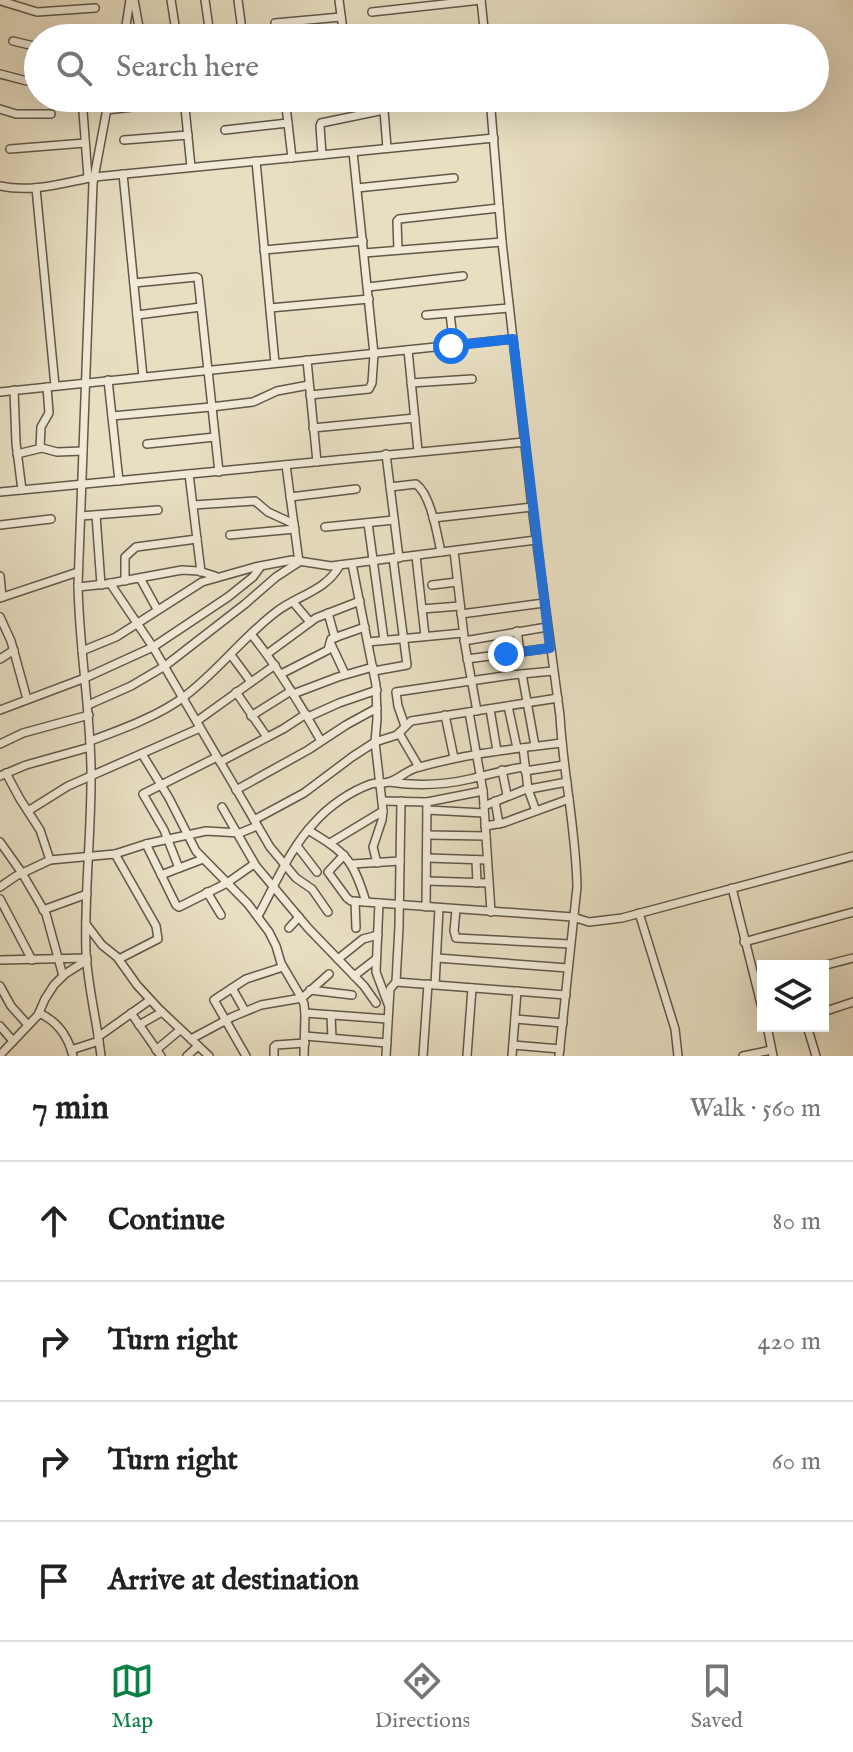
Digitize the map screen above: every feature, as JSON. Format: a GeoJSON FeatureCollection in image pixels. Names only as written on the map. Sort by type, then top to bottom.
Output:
{"type":"FeatureCollection","features":[{"type":"Feature","properties":{"kind":"street"},"geometry":{"type":"LineString","coordinates":[[127,24],[132,0]]}},
{"type":"Feature","properties":{"kind":"street"},"geometry":{"type":"LineString","coordinates":[[132,0],[138,24]]}},
{"type":"Feature","properties":{"kind":"street"},"geometry":{"type":"LineString","coordinates":[[171,0],[175,24]]}},
{"type":"Feature","properties":{"kind":"street"},"geometry":{"type":"LineString","coordinates":[[205,0],[208,24]]}},
{"type":"Feature","properties":{"kind":"street"},"geometry":{"type":"LineString","coordinates":[[238,0],[241,24]]}},
{"type":"Feature","properties":{"kind":"street"},"geometry":{"type":"LineString","coordinates":[[339,0],[342,24]]}},
{"type":"Feature","properties":{"kind":"street"},"geometry":{"type":"LineString","coordinates":[[372,12],[481,0],[484,24]]}},
{"type":"Feature","properties":{"kind":"street"},"geometry":{"type":"LineString","coordinates":[[1,2],[37,12],[95,8]]}},
{"type":"Feature","properties":{"kind":"street"},"geometry":{"type":"LineString","coordinates":[[275,23],[341,17]]}},
{"type":"Feature","properties":{"kind":"street"},"geometry":{"type":"LineString","coordinates":[[13,41],[24,44]]}},
{"type":"Feature","properties":{"kind":"street"},"geometry":{"type":"LineString","coordinates":[[0,74],[24,80]]}},
{"type":"Feature","properties":{"kind":"street"},"geometry":{"type":"LineString","coordinates":[[0,109],[16,114],[51,114]]}},
{"type":"Feature","properties":{"kind":"street"},"geometry":{"type":"LineString","coordinates":[[83,112],[91,177]]}},
{"type":"Feature","properties":{"kind":"street"},"geometry":{"type":"LineString","coordinates":[[101,1056],[87,959],[91,776],[78,572],[91,177],[106,112]]}},
{"type":"Feature","properties":{"kind":"street"},"geometry":{"type":"LineString","coordinates":[[185,112],[191,167]]}},
{"type":"Feature","properties":{"kind":"street"},"geometry":{"type":"LineString","coordinates":[[287,112],[292,158]]}},
{"type":"Feature","properties":{"kind":"street"},"geometry":{"type":"LineString","coordinates":[[322,155],[321,123],[374,112]]}},
{"type":"Feature","properties":{"kind":"street"},"geometry":{"type":"LineString","coordinates":[[384,112],[387,148]]}},
{"type":"Feature","properties":{"kind":"street"},"geometry":{"type":"LineString","coordinates":[[491,112],[509,308],[577,860],[560,1052],[513,1045]]}},
{"type":"Feature","properties":{"kind":"street"},"geometry":{"type":"LineString","coordinates":[[225,130],[288,123]]}},
{"type":"Feature","properties":{"kind":"street"},"geometry":{"type":"LineString","coordinates":[[124,140],[188,135]]}},
{"type":"Feature","properties":{"kind":"street"},"geometry":{"type":"LineString","coordinates":[[0,186],[36,188],[91,177],[494,138]]}},
{"type":"Feature","properties":{"kind":"street"},"geometry":{"type":"LineString","coordinates":[[10,149],[85,143]]}},
{"type":"Feature","properties":{"kind":"street"},"geometry":{"type":"LineString","coordinates":[[310,395],[369,389],[372,383],[374,354],[353,152]]}},
{"type":"Feature","properties":{"kind":"street"},"geometry":{"type":"LineString","coordinates":[[256,161],[275,363]]}},
{"type":"Feature","properties":{"kind":"street"},"geometry":{"type":"LineString","coordinates":[[123,174],[143,377]]}},
{"type":"Feature","properties":{"kind":"street"},"geometry":{"type":"LineString","coordinates":[[357,188],[454,178]]}},
{"type":"Feature","properties":{"kind":"street"},"geometry":{"type":"LineString","coordinates":[[36,188],[51,386],[49,413],[41,427],[40,448]]}},
{"type":"Feature","properties":{"kind":"street"},"geometry":{"type":"LineString","coordinates":[[398,250],[399,219],[499,208]]}},
{"type":"Feature","properties":{"kind":"street"},"geometry":{"type":"LineString","coordinates":[[264,250],[363,241]]}},
{"type":"Feature","properties":{"kind":"street"},"geometry":{"type":"LineString","coordinates":[[364,253],[502,242]]}},
{"type":"Feature","properties":{"kind":"street"},"geometry":{"type":"LineString","coordinates":[[368,287],[463,276]]}},
{"type":"Feature","properties":{"kind":"street"},"geometry":{"type":"LineString","coordinates":[[134,283],[196,277],[199,283],[219,472]]}},
{"type":"Feature","properties":{"kind":"street"},"geometry":{"type":"LineString","coordinates":[[270,308],[369,299]]}},
{"type":"Feature","properties":{"kind":"street"},"geometry":{"type":"LineString","coordinates":[[137,315],[201,307]]}},
{"type":"Feature","properties":{"kind":"street"},"geometry":{"type":"LineString","coordinates":[[426,315],[509,308]]}},
{"type":"Feature","properties":{"kind":"street"},"geometry":{"type":"LineString","coordinates":[[450,314],[454,346]]}},
{"type":"Feature","properties":{"kind":"street"},"geometry":{"type":"LineString","coordinates":[[0,392],[513,339]]}},
{"type":"Feature","properties":{"kind":"street"},"geometry":{"type":"LineString","coordinates":[[408,350],[418,451]]}},
{"type":"Feature","properties":{"kind":"street"},"geometry":{"type":"LineString","coordinates":[[307,360],[317,462]]}},
{"type":"Feature","properties":{"kind":"street"},"geometry":{"type":"LineString","coordinates":[[411,383],[472,379]]}},
{"type":"Feature","properties":{"kind":"street"},"geometry":{"type":"LineString","coordinates":[[108,380],[119,481]]}},
{"type":"Feature","properties":{"kind":"street"},"geometry":{"type":"LineString","coordinates":[[112,416],[253,402],[277,391],[309,385]]}},
{"type":"Feature","properties":{"kind":"street"},"geometry":{"type":"LineString","coordinates":[[14,390],[22,490]]}},
{"type":"Feature","properties":{"kind":"street"},"geometry":{"type":"LineString","coordinates":[[313,428],[415,418]]}},
{"type":"Feature","properties":{"kind":"street"},"geometry":{"type":"LineString","coordinates":[[147,444],[215,437]]}},
{"type":"Feature","properties":{"kind":"street"},"geometry":{"type":"LineString","coordinates":[[0,492],[525,442]]}},
{"type":"Feature","properties":{"kind":"street"},"geometry":{"type":"LineString","coordinates":[[17,454],[40,448],[57,452],[83,451]]}},
{"type":"Feature","properties":{"kind":"street"},"geometry":{"type":"LineString","coordinates":[[251,716],[292,692],[345,674],[407,666],[396,583],[394,520],[386,454]]}},
{"type":"Feature","properties":{"kind":"street"},"geometry":{"type":"LineString","coordinates":[[286,465],[299,562]]}},
{"type":"Feature","properties":{"kind":"street"},"geometry":{"type":"LineString","coordinates":[[189,474],[201,572]]}},
{"type":"Feature","properties":{"kind":"street"},"geometry":{"type":"LineString","coordinates":[[390,487],[420,486],[433,518],[441,552]]}},
{"type":"Feature","properties":{"kind":"street"},"geometry":{"type":"LineString","coordinates":[[290,497],[356,489]]}},
{"type":"Feature","properties":{"kind":"street"},"geometry":{"type":"LineString","coordinates":[[193,505],[255,501],[294,527]]}},
{"type":"Feature","properties":{"kind":"street"},"geometry":{"type":"LineString","coordinates":[[433,518],[532,507]]}},
{"type":"Feature","properties":{"kind":"street"},"geometry":{"type":"LineString","coordinates":[[81,516],[158,510]]}},
{"type":"Feature","properties":{"kind":"street"},"geometry":{"type":"LineString","coordinates":[[96,515],[101,585]]}},
{"type":"Feature","properties":{"kind":"street"},"geometry":{"type":"LineString","coordinates":[[0,525],[51,519]]}},
{"type":"Feature","properties":{"kind":"street"},"geometry":{"type":"LineString","coordinates":[[325,527],[394,520]]}},
{"type":"Feature","properties":{"kind":"street"},"geometry":{"type":"LineString","coordinates":[[368,523],[384,640]]}},
{"type":"Feature","properties":{"kind":"street"},"geometry":{"type":"LineString","coordinates":[[230,535],[294,527]]}},
{"type":"Feature","properties":{"kind":"street"},"geometry":{"type":"LineString","coordinates":[[125,581],[125,557],[136,547],[197,539]]}},
{"type":"Feature","properties":{"kind":"street"},"geometry":{"type":"LineString","coordinates":[[82,651],[116,637],[202,582],[261,566],[284,561],[331,566],[536,540]]}},
{"type":"Feature","properties":{"kind":"street"},"geometry":{"type":"LineString","coordinates":[[454,551],[483,791],[491,912]]}},
{"type":"Feature","properties":{"kind":"street"},"geometry":{"type":"LineString","coordinates":[[416,556],[425,636]]}},
{"type":"Feature","properties":{"kind":"street"},"geometry":{"type":"LineString","coordinates":[[88,705],[131,686],[165,666],[299,562]]}},
{"type":"Feature","properties":{"kind":"street"},"geometry":{"type":"LineString","coordinates":[[352,564],[377,690],[375,742],[383,811],[373,847],[377,863]]}},
{"type":"Feature","properties":{"kind":"street"},"geometry":{"type":"LineString","coordinates":[[50,860],[40,830],[3,774],[90,744],[183,698],[274,613],[330,580],[340,565]]}},
{"type":"Feature","properties":{"kind":"street"},"geometry":{"type":"LineString","coordinates":[[0,709],[85,678],[153,647],[228,597],[253,577],[261,566]]}},
{"type":"Feature","properties":{"kind":"street"},"geometry":{"type":"LineString","coordinates":[[78,587],[182,570],[217,577]]}},
{"type":"Feature","properties":{"kind":"street"},"geometry":{"type":"LineString","coordinates":[[0,576],[1,598],[78,572]]}},
{"type":"Feature","properties":{"kind":"street"},"geometry":{"type":"LineString","coordinates":[[140,578],[157,609]]}},
{"type":"Feature","properties":{"kind":"street"},"geometry":{"type":"LineString","coordinates":[[432,585],[457,582]]}},
{"type":"Feature","properties":{"kind":"street"},"geometry":{"type":"LineString","coordinates":[[110,583],[165,666],[270,847],[299,881],[312,889],[328,912]]}},
{"type":"Feature","properties":{"kind":"street"},"geometry":{"type":"LineString","coordinates":[[375,585],[396,583]]}},
{"type":"Feature","properties":{"kind":"street"},"geometry":{"type":"LineString","coordinates":[[267,654],[310,622],[360,601]]}},
{"type":"Feature","properties":{"kind":"street"},"geometry":{"type":"LineString","coordinates":[[293,602],[310,622]]}},
{"type":"Feature","properties":{"kind":"street"},"geometry":{"type":"LineString","coordinates":[[422,609],[460,610],[544,603]]}},
{"type":"Feature","properties":{"kind":"street"},"geometry":{"type":"LineString","coordinates":[[328,613],[332,640],[345,674]]}},
{"type":"Feature","properties":{"kind":"street"},"geometry":{"type":"LineString","coordinates":[[0,617],[14,650],[27,699]]}},
{"type":"Feature","properties":{"kind":"street"},"geometry":{"type":"LineString","coordinates":[[281,674],[328,650],[332,640],[365,627]]}},
{"type":"Feature","properties":{"kind":"street"},"geometry":{"type":"LineString","coordinates":[[368,642],[425,636],[464,637],[547,627]]}},
{"type":"Feature","properties":{"kind":"street"},"geometry":{"type":"LineString","coordinates":[[517,631],[520,652]]}},
{"type":"Feature","properties":{"kind":"street"},"geometry":{"type":"LineString","coordinates":[[251,634],[281,674],[321,741]]}},
{"type":"Feature","properties":{"kind":"street"},"geometry":{"type":"LineString","coordinates":[[467,659],[550,648]]}},
{"type":"Feature","properties":{"kind":"street"},"geometry":{"type":"LineString","coordinates":[[0,659],[14,650]]}},
{"type":"Feature","properties":{"kind":"street"},"geometry":{"type":"LineString","coordinates":[[231,655],[251,682]]}},
{"type":"Feature","properties":{"kind":"street"},"geometry":{"type":"LineString","coordinates":[[28,811],[68,786],[142,754],[199,724],[236,692],[275,665]]}},
{"type":"Feature","properties":{"kind":"street"},"geometry":{"type":"LineString","coordinates":[[405,726],[396,692],[553,671]]}},
{"type":"Feature","properties":{"kind":"street"},"geometry":{"type":"LineString","coordinates":[[522,674],[535,746]]}},
{"type":"Feature","properties":{"kind":"street"},"geometry":{"type":"LineString","coordinates":[[179,868],[168,840],[143,796],[145,792],[307,716],[377,690]]}},
{"type":"Feature","properties":{"kind":"street"},"geometry":{"type":"LineString","coordinates":[[236,692],[267,737]]}},
{"type":"Feature","properties":{"kind":"street"},"geometry":{"type":"LineString","coordinates":[[0,887],[50,860],[115,854],[146,844],[210,831],[245,831],[352,757],[375,742],[399,733],[415,719],[558,698]]}},
{"type":"Feature","properties":{"kind":"street"},"geometry":{"type":"LineString","coordinates":[[508,706],[536,811]]}},
{"type":"Feature","properties":{"kind":"street"},"geometry":{"type":"LineString","coordinates":[[236,790],[377,708]]}},
{"type":"Feature","properties":{"kind":"street"},"geometry":{"type":"LineString","coordinates":[[490,709],[497,751]]}},
{"type":"Feature","properties":{"kind":"street"},"geometry":{"type":"LineString","coordinates":[[0,744],[45,726],[89,715]]}},
{"type":"Feature","properties":{"kind":"street"},"geometry":{"type":"LineString","coordinates":[[445,715],[454,758]]}},
{"type":"Feature","properties":{"kind":"street"},"geometry":{"type":"LineString","coordinates":[[399,733],[419,767]]}},
{"type":"Feature","properties":{"kind":"street"},"geometry":{"type":"LineString","coordinates":[[389,782],[419,767],[476,753],[562,743]]}},
{"type":"Feature","properties":{"kind":"street"},"geometry":{"type":"LineString","coordinates":[[142,754],[203,859],[258,916],[269,932],[283,967],[302,998],[305,1013],[304,1056]]}},
{"type":"Feature","properties":{"kind":"street"},"geometry":{"type":"LineString","coordinates":[[258,916],[308,830],[327,810],[363,788],[379,782],[435,783],[466,780],[502,770],[564,765]]}},
{"type":"Feature","properties":{"kind":"street"},"geometry":{"type":"LineString","coordinates":[[502,770],[507,795]]}},
{"type":"Feature","properties":{"kind":"street"},"geometry":{"type":"LineString","coordinates":[[382,801],[484,810],[507,795],[567,782]]}},
{"type":"Feature","properties":{"kind":"street"},"geometry":{"type":"LineString","coordinates":[[427,806],[483,791]]}},
{"type":"Feature","properties":{"kind":"street"},"geometry":{"type":"LineString","coordinates":[[427,835],[485,831],[569,799]]}},
{"type":"Feature","properties":{"kind":"street"},"geometry":{"type":"LineString","coordinates":[[396,982],[401,801]]}},
{"type":"Feature","properties":{"kind":"street"},"geometry":{"type":"LineString","coordinates":[[495,801],[499,824]]}},
{"type":"Feature","properties":{"kind":"street"},"geometry":{"type":"LineString","coordinates":[[426,907],[427,806]]}},
{"type":"Feature","properties":{"kind":"street"},"geometry":{"type":"LineString","coordinates":[[222,807],[254,864],[376,1003]]}},
{"type":"Feature","properties":{"kind":"street"},"geometry":{"type":"LineString","coordinates":[[330,843],[383,811]]}},
{"type":"Feature","properties":{"kind":"street"},"geometry":{"type":"LineString","coordinates":[[308,830],[330,843],[352,864],[366,902]]}},
{"type":"Feature","properties":{"kind":"street"},"geometry":{"type":"LineString","coordinates":[[0,842],[43,910],[63,976]]}},
{"type":"Feature","properties":{"kind":"street"},"geometry":{"type":"LineString","coordinates":[[146,844],[177,906],[227,883],[254,864]]}},
{"type":"Feature","properties":{"kind":"street"},"geometry":{"type":"LineString","coordinates":[[297,846],[317,872]]}},
{"type":"Feature","properties":{"kind":"street"},"geometry":{"type":"LineString","coordinates":[[115,854],[156,926],[159,937],[119,959]]}},
{"type":"Feature","properties":{"kind":"street"},"geometry":{"type":"LineString","coordinates":[[344,855],[328,872],[347,898],[355,901],[573,917],[589,922],[639,913],[853,856]]}},
{"type":"Feature","properties":{"kind":"street"},"geometry":{"type":"LineString","coordinates":[[427,858],[487,860]]}},
{"type":"Feature","properties":{"kind":"street"},"geometry":{"type":"LineString","coordinates":[[161,875],[203,859]]}},
{"type":"Feature","properties":{"kind":"street"},"geometry":{"type":"LineString","coordinates":[[476,860],[477,883]]}},
{"type":"Feature","properties":{"kind":"street"},"geometry":{"type":"LineString","coordinates":[[352,864],[400,861]]}},
{"type":"Feature","properties":{"kind":"street"},"geometry":{"type":"LineString","coordinates":[[427,881],[489,883]]}},
{"type":"Feature","properties":{"kind":"street"},"geometry":{"type":"LineString","coordinates":[[732,888],[744,942],[757,978]]}},
{"type":"Feature","properties":{"kind":"street"},"geometry":{"type":"LineString","coordinates":[[207,892],[221,915]]}},
{"type":"Feature","properties":{"kind":"street"},"geometry":{"type":"LineString","coordinates":[[43,910],[87,894]]}},
{"type":"Feature","properties":{"kind":"street"},"geometry":{"type":"LineString","coordinates":[[0,899],[32,960]]}},
{"type":"Feature","properties":{"kind":"street"},"geometry":{"type":"LineString","coordinates":[[355,901],[356,928]]}},
{"type":"Feature","properties":{"kind":"street"},"geometry":{"type":"LineString","coordinates":[[379,903],[376,972],[389,1006]]}},
{"type":"Feature","properties":{"kind":"street"},"geometry":{"type":"LineString","coordinates":[[423,1056],[437,958],[439,908]]}},
{"type":"Feature","properties":{"kind":"street"},"geometry":{"type":"LineString","coordinates":[[456,910],[456,938],[570,944]]}},
{"type":"Feature","properties":{"kind":"street"},"geometry":{"type":"LineString","coordinates":[[744,942],[853,912]]}},
{"type":"Feature","properties":{"kind":"street"},"geometry":{"type":"LineString","coordinates":[[639,913],[675,1029],[678,1056]]}},
{"type":"Feature","properties":{"kind":"street"},"geometry":{"type":"LineString","coordinates":[[289,928],[299,917]]}},
{"type":"Feature","properties":{"kind":"street"},"geometry":{"type":"LineString","coordinates":[[86,924],[102,945],[119,959],[150,1000],[209,1056]]}},
{"type":"Feature","properties":{"kind":"street"},"geometry":{"type":"LineString","coordinates":[[338,959],[363,939],[378,935]]}},
{"type":"Feature","properties":{"kind":"street"},"geometry":{"type":"LineString","coordinates":[[437,958],[568,968]]}},
{"type":"Feature","properties":{"kind":"street"},"geometry":{"type":"LineString","coordinates":[[829,964],[853,958]]}},
{"type":"Feature","properties":{"kind":"street"},"geometry":{"type":"LineString","coordinates":[[0,960],[87,959]]}},
{"type":"Feature","properties":{"kind":"street"},"geometry":{"type":"LineString","coordinates":[[0,1055],[39,1013],[54,985],[87,959]]}},
{"type":"Feature","properties":{"kind":"street"},"geometry":{"type":"LineString","coordinates":[[354,976],[376,959]]}},
{"type":"Feature","properties":{"kind":"street"},"geometry":{"type":"LineString","coordinates":[[246,1056],[214,1000],[252,976],[283,967]]}},
{"type":"Feature","properties":{"kind":"street"},"geometry":{"type":"LineString","coordinates":[[191,1039],[245,1011],[273,1002],[302,998],[329,974]]}},
{"type":"Feature","properties":{"kind":"street"},"geometry":{"type":"LineString","coordinates":[[386,1056],[391,986],[396,982],[566,995]]}},
{"type":"Feature","properties":{"kind":"street"},"geometry":{"type":"LineString","coordinates":[[0,986],[11,1006],[28,1025]]}},
{"type":"Feature","properties":{"kind":"street"},"geometry":{"type":"LineString","coordinates":[[370,993],[380,986]]}},
{"type":"Feature","properties":{"kind":"street"},"geometry":{"type":"LineString","coordinates":[[232,988],[245,1011]]}},
{"type":"Feature","properties":{"kind":"street"},"geometry":{"type":"LineString","coordinates":[[467,1056],[472,988]]}},
{"type":"Feature","properties":{"kind":"street"},"geometry":{"type":"LineString","coordinates":[[310,990],[352,995]]}},
{"type":"Feature","properties":{"kind":"street"},"geometry":{"type":"LineString","coordinates":[[512,1056],[517,991]]}},
{"type":"Feature","properties":{"kind":"street"},"geometry":{"type":"LineString","coordinates":[[39,1013],[52,1020],[62,1032],[72,1053],[99,1039],[150,1000]]}},
{"type":"Feature","properties":{"kind":"street"},"geometry":{"type":"LineString","coordinates":[[829,1010],[853,1002]]}},
{"type":"Feature","properties":{"kind":"street"},"geometry":{"type":"LineString","coordinates":[[139,1025],[162,1012]]}},
{"type":"Feature","properties":{"kind":"street"},"geometry":{"type":"LineString","coordinates":[[131,1013],[158,1053],[180,1030]]}},
{"type":"Feature","properties":{"kind":"street"},"geometry":{"type":"LineString","coordinates":[[305,1013],[388,1019]]}},
{"type":"Feature","properties":{"kind":"street"},"geometry":{"type":"LineString","coordinates":[[331,1015],[332,1038]]}},
{"type":"Feature","properties":{"kind":"street"},"geometry":{"type":"LineString","coordinates":[[515,1019],[563,1023]]}},
{"type":"Feature","properties":{"kind":"street"},"geometry":{"type":"LineString","coordinates":[[0,1026],[13,1041]]}},
{"type":"Feature","properties":{"kind":"street"},"geometry":{"type":"LineString","coordinates":[[743,1056],[772,1053],[768,1032]]}},
{"type":"Feature","properties":{"kind":"street"},"geometry":{"type":"LineString","coordinates":[[809,1032],[816,1056]]}},
{"type":"Feature","properties":{"kind":"street"},"geometry":{"type":"LineString","coordinates":[[274,1056],[276,1045],[305,1040],[332,1038],[387,1043]]}},
{"type":"Feature","properties":{"kind":"street"},"geometry":{"type":"LineString","coordinates":[[187,1056],[198,1046]]}},
{"type":"Feature","properties":{"kind":"route"},"geometry":{"type":"LineString","coordinates":[[451,346],[513,339],[550,648],[506,654]]}}]}
